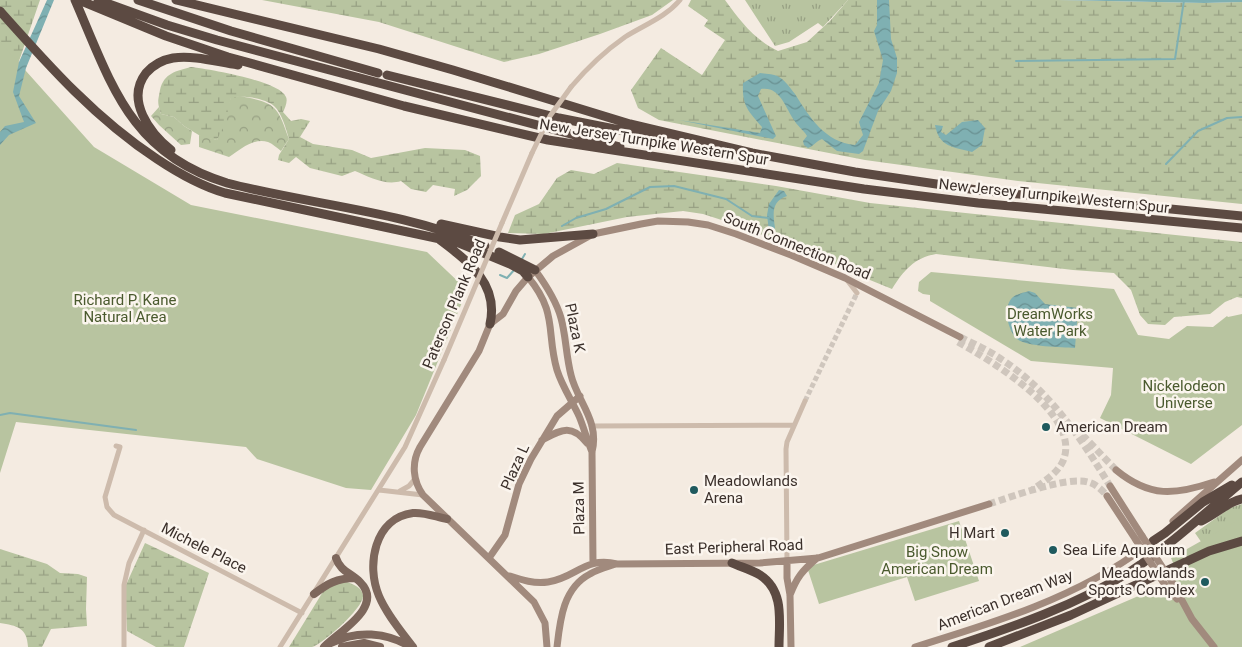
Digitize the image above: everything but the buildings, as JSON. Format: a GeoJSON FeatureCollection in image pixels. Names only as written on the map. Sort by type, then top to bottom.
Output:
{"type":"FeatureCollection","features":[{"type":"Feature","properties":{"kind":"highway"},"geometry":{"type":"LineString","coordinates":[[77,0],[116,92],[133,121],[165,153],[219,181],[401,219],[449,232],[512,261],[527,270]]}},
{"type":"Feature","properties":{"kind":"highway","name":"New Jersey Turnpike Western Spur"},"geometry":{"type":"LineString","coordinates":[[77,0],[182,43],[268,69],[494,128],[562,142],[823,184],[902,194],[1242,228]]}},
{"type":"Feature","properties":{"kind":"highway"},"geometry":{"type":"LineString","coordinates":[[98,0],[158,22],[216,40],[657,157]]}},
{"type":"Feature","properties":{"kind":"highway"},"geometry":{"type":"LineString","coordinates":[[138,0],[231,31],[378,73]]}},
{"type":"Feature","properties":{"kind":"highway","name":"New Jersey Turnpike Western Spur"},"geometry":{"type":"LineString","coordinates":[[176,0],[330,36],[429,63],[589,113],[702,143],[831,168],[929,183],[1052,198],[1242,216]]}},
{"type":"Feature","properties":{"kind":"highway"},"geometry":{"type":"LineString","coordinates":[[0,11],[58,76],[92,109],[134,144],[169,167],[206,187],[231,194],[436,237],[512,261]]}},
{"type":"Feature","properties":{"kind":"highway"},"geometry":{"type":"LineString","coordinates":[[192,168],[159,140],[142,116],[138,91],[147,73],[162,62],[181,58],[268,69]]}},
{"type":"Feature","properties":{"kind":"highway"},"geometry":{"type":"LineString","coordinates":[[387,75],[607,128],[680,142],[702,143]]}},
{"type":"Feature","properties":{"kind":"highway"},"geometry":{"type":"LineString","coordinates":[[401,219],[424,220],[512,239],[544,239],[593,234]]}},
{"type":"Feature","properties":{"kind":"highway"},"geometry":{"type":"LineString","coordinates":[[436,237],[465,259],[480,276],[491,301],[492,313],[490,324]]}},
{"type":"Feature","properties":{"kind":"highway"},"geometry":{"type":"LineString","coordinates":[[952,647],[1035,617],[1099,589],[1141,564],[1188,528],[1242,480]]}},
{"type":"Feature","properties":{"kind":"highway"},"geometry":{"type":"LineString","coordinates":[[1153,541],[1203,502],[1242,480]]}},
{"type":"Feature","properties":{"kind":"highway"},"geometry":{"type":"LineString","coordinates":[[1188,528],[1242,499]]}},
{"type":"Feature","properties":{"kind":"highway"},"geometry":{"type":"LineString","coordinates":[[989,647],[1064,618],[1198,555],[1242,541]]}},
{"type":"Feature","properties":{"kind":"highway"},"geometry":{"type":"LineString","coordinates":[[1227,545],[1242,546]]}},
{"type":"Feature","properties":{"kind":"highway"},"geometry":{"type":"LineString","coordinates":[[732,563],[759,574],[774,589],[779,606],[779,647]]}},
{"type":"Feature","properties":{"kind":"main road"},"geometry":{"type":"LineString","coordinates":[[412,647],[391,618],[379,597],[372,568],[374,550],[378,539],[385,530],[405,515],[424,513],[447,519]]}},
{"type":"Feature","properties":{"kind":"main road"},"geometry":{"type":"LineString","coordinates":[[324,647],[356,620],[367,601],[366,593],[361,583],[341,568],[336,558]]}},
{"type":"Feature","properties":{"kind":"main road"},"geometry":{"type":"LineString","coordinates":[[314,594],[332,582],[340,579],[355,578]]}},
{"type":"Feature","properties":{"kind":"main road"},"geometry":{"type":"LineString","coordinates":[[324,647],[344,638],[372,634],[392,638],[412,647]]}},
{"type":"Feature","properties":{"kind":"main road"},"geometry":{"type":"LineString","coordinates":[[342,647],[364,643],[380,647]]}},
{"type":"Feature","properties":{"kind":"street","name":"Paterson Plank Road"},"geometry":{"type":"LineString","coordinates":[[280,647],[379,490],[408,440],[532,153],[550,116],[571,87],[612,46],[665,14],[680,0]]}},
{"type":"Feature","properties":{"kind":"street","name":"South Connection Road"},"geometry":{"type":"LineString","coordinates":[[490,324],[503,314],[527,270],[593,234],[658,221],[698,223],[773,248],[845,278],[952,334],[959,340]]}},
{"type":"Feature","properties":{"kind":"street","name":"Plaza K"},"geometry":{"type":"LineString","coordinates":[[527,270],[551,292],[563,327],[571,377],[580,396]]}},
{"type":"Feature","properties":{"kind":"street","name":"Plaza K"},"geometry":{"type":"LineString","coordinates":[[527,270],[546,304],[558,372],[572,402]]}},
{"type":"Feature","properties":{"kind":"street"},"geometry":{"type":"LineString","coordinates":[[845,278],[857,293]]}},
{"type":"Feature","properties":{"kind":"street"},"geometry":{"type":"LineString","coordinates":[[490,324],[479,352],[417,452],[414,465],[415,479],[423,495],[538,607],[546,628],[547,647]]}},
{"type":"Feature","properties":{"kind":"street","name":"Plaza L"},"geometry":{"type":"LineString","coordinates":[[489,558],[505,535],[519,484],[531,459],[557,416],[580,396]]}},
{"type":"Feature","properties":{"kind":"street","name":"Plaza M"},"geometry":{"type":"LineString","coordinates":[[580,396],[592,426],[594,445],[592,452],[593,563]]}},
{"type":"Feature","properties":{"kind":"street"},"geometry":{"type":"LineString","coordinates":[[792,647],[790,595],[787,578],[786,449],[787,442],[805,401]]}},
{"type":"Feature","properties":{"kind":"street","name":"Plaza M"},"geometry":{"type":"LineString","coordinates":[[572,402],[592,452]]}},
{"type":"Feature","properties":{"kind":"street"},"geometry":{"type":"LineString","coordinates":[[592,426],[794,425]]}},
{"type":"Feature","properties":{"kind":"street"},"geometry":{"type":"LineString","coordinates":[[542,440],[568,430],[576,432],[589,445]]}},
{"type":"Feature","properties":{"kind":"street","name":"Michele Place"},"geometry":{"type":"LineString","coordinates":[[116,446],[120,448],[105,497],[107,507],[114,515],[302,613]]}},
{"type":"Feature","properties":{"kind":"street","name":"American Dream Way"},"geometry":{"type":"LineString","coordinates":[[915,647],[989,623],[1066,592],[1110,571],[1153,541],[1242,460]]}},
{"type":"Feature","properties":{"kind":"street"},"geometry":{"type":"LineString","coordinates":[[1116,470],[1138,485],[1161,492],[1189,490],[1217,481]]}},
{"type":"Feature","properties":{"kind":"street"},"geometry":{"type":"LineString","coordinates":[[400,491],[409,486],[415,479]]}},
{"type":"Feature","properties":{"kind":"street"},"geometry":{"type":"LineString","coordinates":[[1110,486],[1139,538],[1186,609],[1214,647]]}},
{"type":"Feature","properties":{"kind":"street"},"geometry":{"type":"LineString","coordinates":[[379,490],[423,495]]}},
{"type":"Feature","properties":{"kind":"street"},"geometry":{"type":"LineString","coordinates":[[1107,496],[1139,538]]}},
{"type":"Feature","properties":{"kind":"street","name":"East Peripheral Road"},"geometry":{"type":"LineString","coordinates":[[507,575],[529,582],[546,582],[562,578],[593,563],[606,561],[617,564],[732,563],[818,558],[989,504]]}},
{"type":"Feature","properties":{"kind":"street"},"geometry":{"type":"LineString","coordinates":[[124,647],[124,585],[129,563],[144,530]]}},
{"type":"Feature","properties":{"kind":"street"},"geometry":{"type":"LineString","coordinates":[[790,595],[798,577],[805,568],[818,558]]}},
{"type":"Feature","properties":{"kind":"street"},"geometry":{"type":"LineString","coordinates":[[557,647],[563,607],[570,592],[588,574],[617,564]]}},
{"type":"Feature","properties":{"kind":"green space"},"geometry":{"type":"Polygon","coordinates":[[[0,0],[40,0],[19,61],[13,92],[0,132],[0,0]]]}},
{"type":"Feature","properties":{"kind":"green space"},"geometry":{"type":"Polygon","coordinates":[[[262,0],[673,0],[652,15],[539,54],[504,62],[379,22],[262,0]]]}},
{"type":"Feature","properties":{"kind":"green space"},"geometry":{"type":"Polygon","coordinates":[[[691,0],[725,0],[748,29],[770,47],[778,51],[807,42],[830,21],[848,0],[1242,2],[1242,204],[1018,181],[865,160],[659,120],[638,108],[631,90],[661,48],[702,75],[725,40],[704,26],[708,20],[688,6],[691,0]]]}},
{"type":"Feature","properties":{"kind":"green space"},"geometry":{"type":"Polygon","coordinates":[[[745,0],[848,0],[823,27],[818,23],[789,42],[775,46],[745,0]]]}},
{"type":"Feature","properties":{"kind":"green space","name":"Richard P. Kane Natural Area"},"geometry":{"type":"Polygon","coordinates":[[[0,42],[94,147],[191,205],[427,252],[467,290],[416,415],[371,490],[346,488],[257,459],[246,447],[16,422],[0,473],[0,42]]]}},
{"type":"Feature","properties":{"kind":"green space"},"geometry":{"type":"Polygon","coordinates":[[[191,67],[258,81],[281,91],[287,99],[283,112],[291,121],[301,119],[310,121],[300,137],[313,144],[352,150],[371,158],[425,148],[465,150],[480,156],[481,176],[467,190],[454,196],[455,189],[433,185],[426,192],[411,189],[401,181],[384,182],[355,171],[342,176],[310,168],[296,157],[289,163],[278,160],[289,139],[283,121],[274,106],[253,98],[231,98],[225,123],[217,140],[202,137],[184,126],[174,117],[161,114],[158,104],[164,80],[171,74],[191,67]]]}},
{"type":"Feature","properties":{"kind":"green space"},"geometry":{"type":"Polygon","coordinates":[[[240,96],[261,101],[274,107],[278,112],[289,139],[281,151],[270,143],[263,141],[247,145],[229,157],[199,147],[199,135],[217,140],[231,97],[240,96]]]}},
{"type":"Feature","properties":{"kind":"green space"},"geometry":{"type":"Polygon","coordinates":[[[159,107],[161,114],[174,117],[192,131],[190,144],[181,145],[151,116],[159,107]]]}},
{"type":"Feature","properties":{"kind":"green space"},"geometry":{"type":"Polygon","coordinates":[[[617,163],[776,186],[870,203],[1242,242],[1242,298],[1237,297],[1225,302],[1210,314],[1174,317],[1165,325],[1148,324],[1140,315],[1131,290],[1114,273],[936,254],[922,258],[910,266],[892,289],[843,269],[830,261],[831,256],[813,248],[806,252],[734,224],[703,214],[683,211],[627,217],[544,234],[508,233],[515,215],[539,204],[557,178],[571,170],[594,174],[617,163]]]}},
{"type":"Feature","properties":{"kind":"green space"},"geometry":{"type":"Polygon","coordinates":[[[931,272],[1114,289],[1138,335],[1169,339],[1187,326],[1213,327],[1227,316],[1242,314],[1242,425],[1191,464],[1100,418],[1111,395],[1113,368],[1031,361],[930,301],[930,295],[918,291],[919,282],[931,272]]]}},
{"type":"Feature","properties":{"kind":"green space"},"geometry":{"type":"Polygon","coordinates":[[[1242,504],[1242,534],[1204,546],[1195,533],[1230,508],[1242,504]]]}},
{"type":"Feature","properties":{"kind":"green space","name":"Meadowlands Sports Complex"},"geometry":{"type":"Polygon","coordinates":[[[1242,518],[1242,647],[1020,647],[1179,577],[1171,558],[1242,518]]]}},
{"type":"Feature","properties":{"kind":"green space","name":"Big Snow American Dream"},"geometry":{"type":"Polygon","coordinates":[[[959,521],[979,581],[915,601],[907,577],[819,604],[807,567],[959,521]]]}},
{"type":"Feature","properties":{"kind":"green space"},"geometry":{"type":"Polygon","coordinates":[[[145,543],[209,573],[184,647],[156,647],[127,631],[125,587],[145,543]]]}},
{"type":"Feature","properties":{"kind":"green space"},"geometry":{"type":"Polygon","coordinates":[[[0,549],[47,564],[60,573],[78,574],[87,577],[87,626],[51,629],[42,647],[28,647],[26,635],[23,631],[11,625],[0,623],[0,549]]]}},
{"type":"Feature","properties":{"kind":"green space"},"geometry":{"type":"Polygon","coordinates":[[[347,582],[355,585],[363,593],[362,601],[350,616],[333,632],[312,647],[289,647],[324,590],[330,584],[347,582]]]}},
{"type":"Feature","properties":{"kind":"water"},"geometry":{"type":"Polygon","coordinates":[[[47,0],[54,0],[26,68],[19,96],[36,123],[9,135],[0,145],[0,132],[5,126],[24,122],[13,92],[19,62],[47,0]]]}},
{"type":"Feature","properties":{"kind":"water"},"geometry":{"type":"Polygon","coordinates":[[[877,0],[889,0],[891,39],[897,58],[897,73],[891,91],[878,111],[863,151],[859,154],[837,151],[822,139],[808,148],[804,145],[803,141],[807,136],[795,122],[781,98],[768,89],[761,89],[758,96],[776,136],[773,139],[679,120],[760,133],[762,127],[746,107],[743,97],[743,83],[760,73],[770,74],[786,82],[806,112],[827,134],[844,143],[855,145],[863,135],[859,122],[879,83],[883,60],[874,31],[877,25],[877,0]]]}},
{"type":"Feature","properties":{"kind":"water"},"geometry":{"type":"Polygon","coordinates":[[[1058,0],[1242,0],[1242,2],[1204,3],[1058,0]]]}},
{"type":"Feature","properties":{"kind":"water"},"geometry":{"type":"Polygon","coordinates":[[[978,120],[985,128],[982,145],[972,152],[943,142],[935,125],[943,126],[941,132],[946,135],[962,122],[978,120]]]}},
{"type":"Feature","properties":{"kind":"water"},"geometry":{"type":"Polygon","coordinates":[[[779,190],[784,191],[787,196],[778,201],[774,209],[775,228],[769,231],[767,215],[769,204],[779,190]]]}},
{"type":"Feature","properties":{"kind":"water"},"geometry":{"type":"Polygon","coordinates":[[[1029,291],[1035,293],[1045,304],[1078,308],[1075,348],[1029,344],[1017,339],[1009,325],[1007,308],[1011,299],[1029,291]]]}},
{"type":"Feature","properties":{"kind":"waterway"},"geometry":{"type":"LineString","coordinates":[[1016,61],[1175,59],[1184,0]]}},
{"type":"Feature","properties":{"kind":"waterway"},"geometry":{"type":"LineString","coordinates":[[1166,164],[1198,131],[1227,118],[1242,117]]}},
{"type":"Feature","properties":{"kind":"waterway"},"geometry":{"type":"LineString","coordinates":[[562,226],[576,218],[606,209],[650,187],[674,186],[726,199],[752,216],[769,218]]}},
{"type":"Feature","properties":{"kind":"waterway"},"geometry":{"type":"LineString","coordinates":[[522,259],[525,254]]}},
{"type":"Feature","properties":{"kind":"waterway"},"geometry":{"type":"LineString","coordinates":[[500,275],[507,278],[515,269]]}},
{"type":"Feature","properties":{"kind":"waterway"},"geometry":{"type":"LineString","coordinates":[[0,415],[10,413],[136,430]]}},
{"type":"Feature","properties":{"kind":"tunnel"},"geometry":{"type":"LineString","coordinates":[[805,401],[857,293]]}},
{"type":"Feature","properties":{"kind":"tunnel"},"geometry":{"type":"LineString","coordinates":[[960,337],[996,356],[1034,385],[1063,416],[1110,486]]}},
{"type":"Feature","properties":{"kind":"tunnel"},"geometry":{"type":"LineString","coordinates":[[958,342],[1011,375],[1047,408],[1060,426],[1066,443],[1063,461],[1053,474],[1032,490]]}},
{"type":"Feature","properties":{"kind":"tunnel"},"geometry":{"type":"LineString","coordinates":[[1075,427],[1116,470]]}},
{"type":"Feature","properties":{"kind":"tunnel"},"geometry":{"type":"LineString","coordinates":[[989,504],[1053,484],[1079,481],[1094,484],[1107,496]]}},
{"type":"Feature","properties":{"kind":"place","name":"American Dream"},"geometry":{"type":"Point","coordinates":[1046,427]}},
{"type":"Feature","properties":{"kind":"place","name":"Meadowlands Arena"},"geometry":{"type":"Point","coordinates":[694,490]}},
{"type":"Feature","properties":{"kind":"place","name":"H Mart"},"geometry":{"type":"Point","coordinates":[1005,533]}},
{"type":"Feature","properties":{"kind":"place","name":"Sea Life Aquarium"},"geometry":{"type":"Point","coordinates":[1053,550]}},
{"type":"Feature","properties":{"kind":"place","name":"Meadowlands Sports Complex"},"geometry":{"type":"Point","coordinates":[1205,582]}},
{"type":"Feature","properties":{"kind":"park label","name":"DreamWorks Water Park"},"geometry":{"type":"Point","coordinates":[1050,322]}},
{"type":"Feature","properties":{"kind":"park label","name":"Nickelodeon Universe"},"geometry":{"type":"Point","coordinates":[1184,394]}}]}
